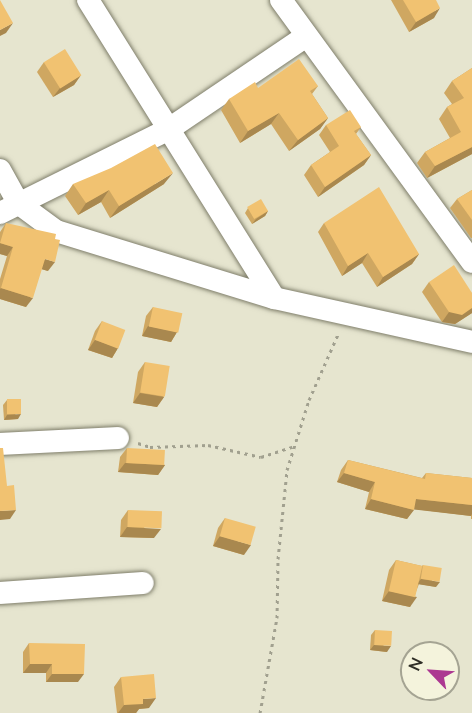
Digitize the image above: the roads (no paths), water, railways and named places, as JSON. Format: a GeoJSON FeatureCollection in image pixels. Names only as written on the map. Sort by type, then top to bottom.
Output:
{"type":"FeatureCollection","features":[{"type":"Feature","properties":{"kind":"street"},"geometry":{"type":"LineString","coordinates":[[88,0],[274,298]]}},
{"type":"Feature","properties":{"kind":"street"},"geometry":{"type":"LineString","coordinates":[[282,0],[305,37],[472,262]]}},
{"type":"Feature","properties":{"kind":"street"},"geometry":{"type":"LineString","coordinates":[[9,208],[169,129],[305,37]]}},
{"type":"Feature","properties":{"kind":"street"},"geometry":{"type":"LineString","coordinates":[[0,170],[9,208]]}},
{"type":"Feature","properties":{"kind":"street"},"geometry":{"type":"LineString","coordinates":[[9,208],[56,231],[274,298],[345,316],[472,342]]}},
{"type":"Feature","properties":{"kind":"street"},"geometry":{"type":"LineString","coordinates":[[0,444],[118,438]]}},
{"type":"Feature","properties":{"kind":"street"},"geometry":{"type":"LineString","coordinates":[[0,593],[143,583]]}}]}
